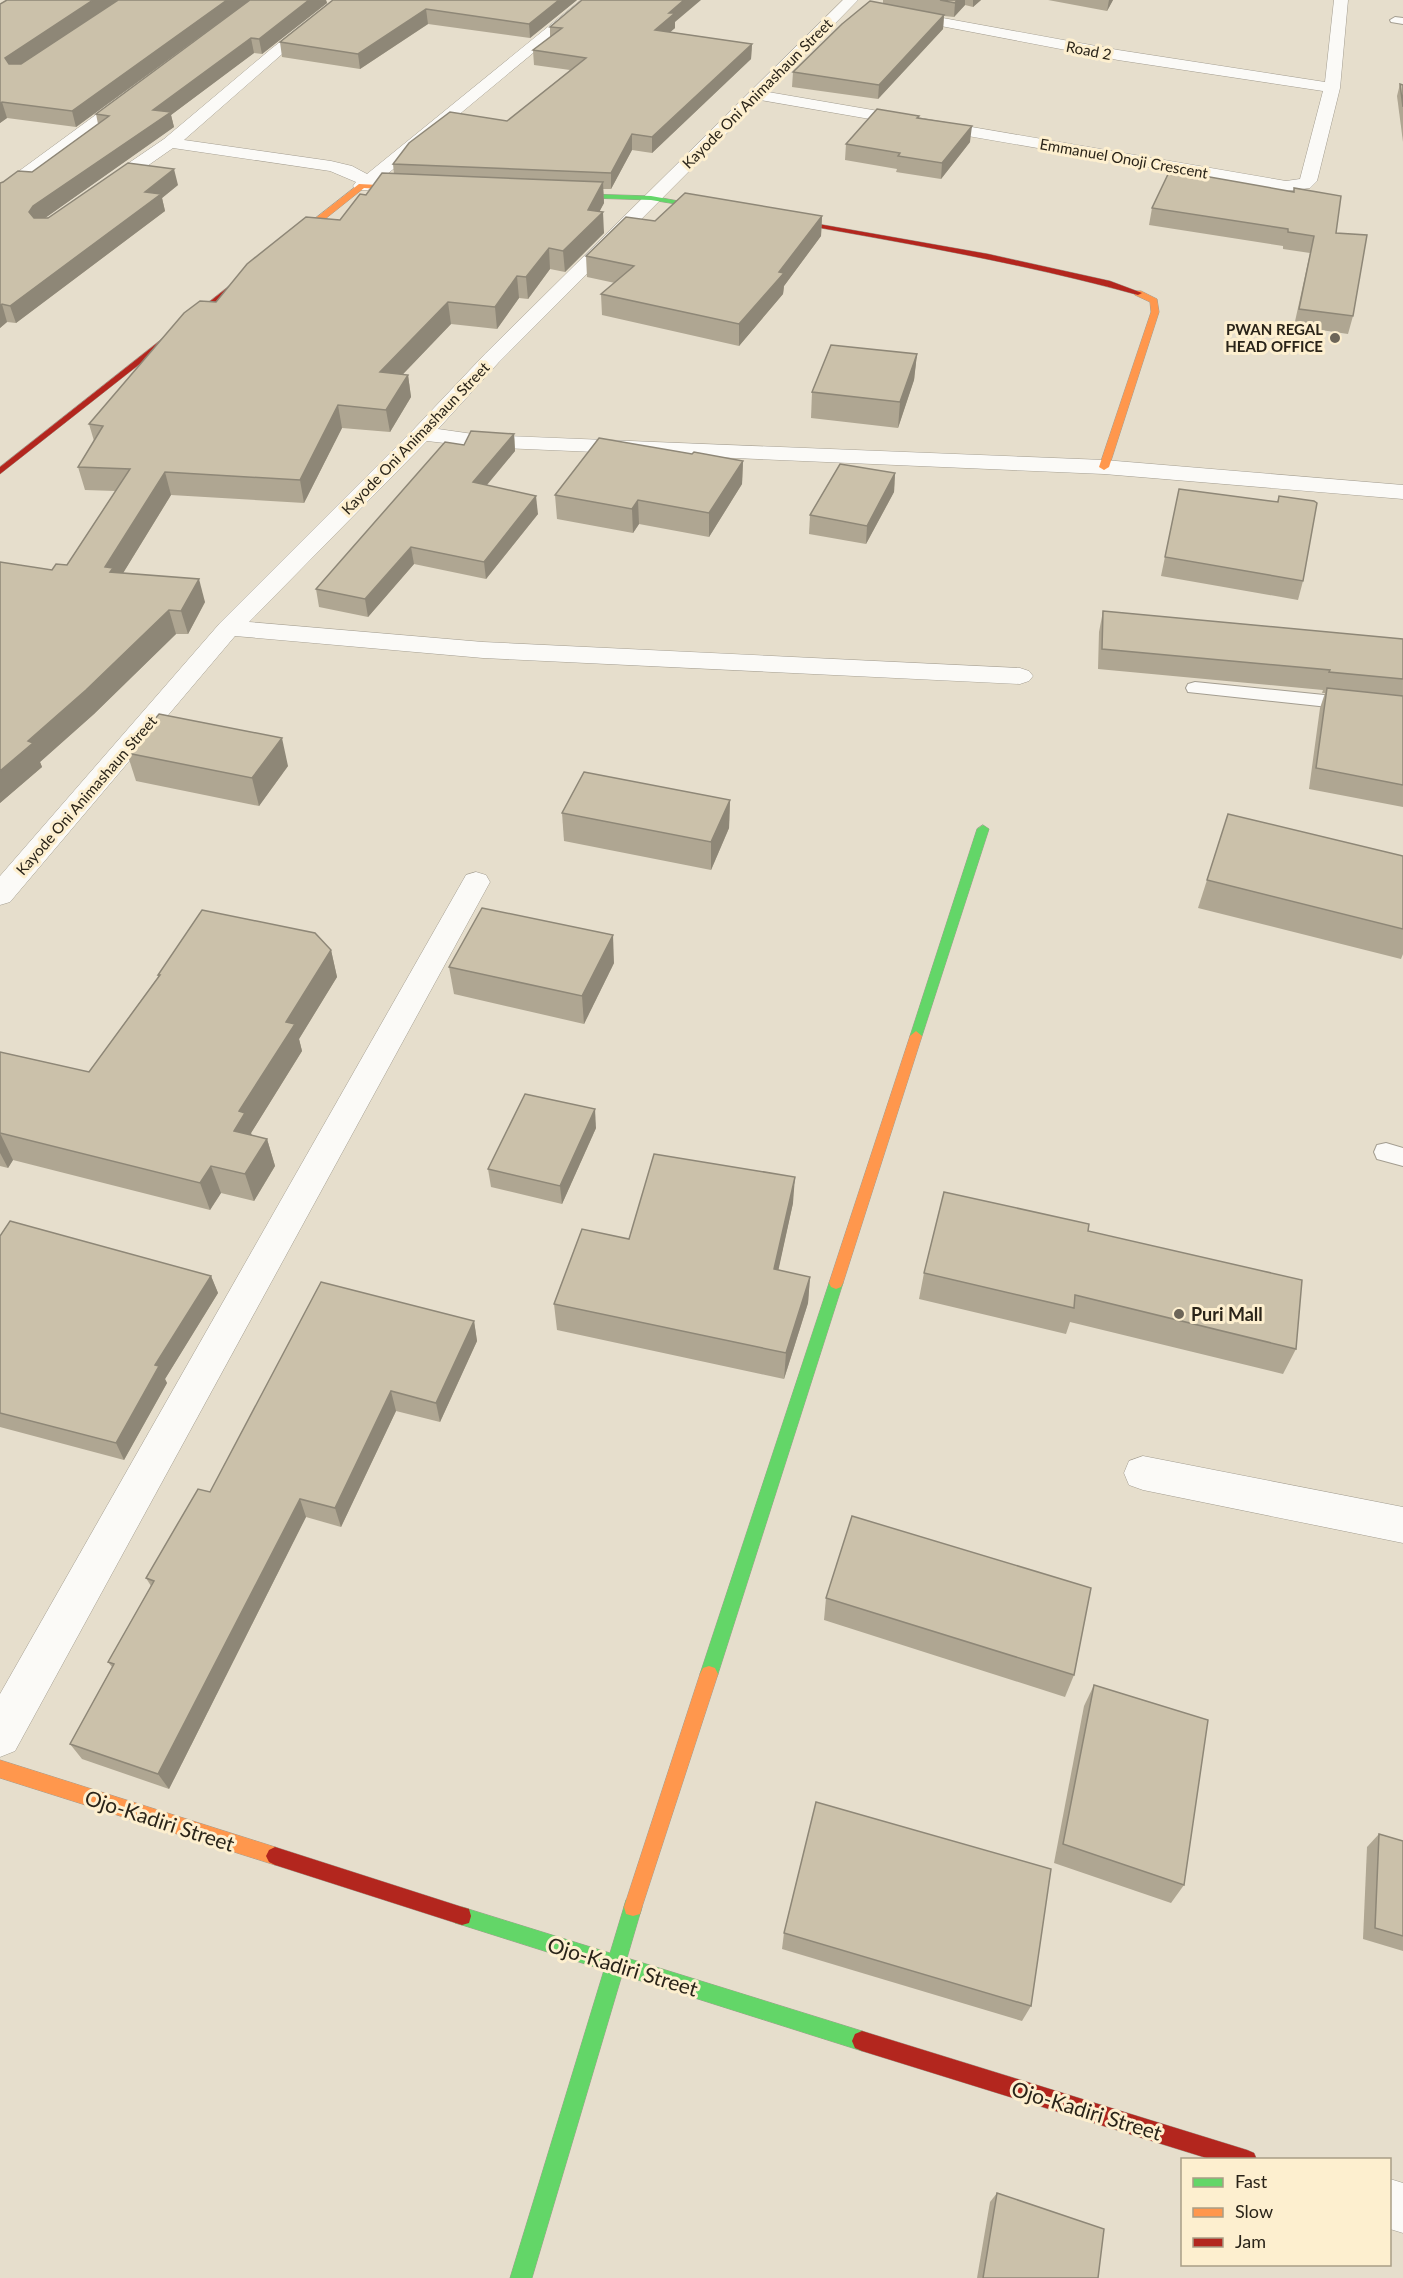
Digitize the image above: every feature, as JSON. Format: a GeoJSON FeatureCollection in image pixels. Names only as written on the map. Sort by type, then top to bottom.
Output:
{"type":"FeatureCollection","features":[{"type":"Feature","properties":{"kind":"street"},"geometry":{"type":"LineString","coordinates":[[91,197],[170,143],[276,52],[343,0]]}},
{"type":"Feature","properties":{"kind":"street"},"geometry":{"type":"LineString","coordinates":[[0,471],[365,184],[590,0]]}},
{"type":"Feature","properties":{"kind":"street","name":"Emmanuel Onoji Crescent"},"geometry":{"type":"LineString","coordinates":[[757,95],[1286,186],[1304,184],[1308,181],[1332,88],[1341,0]]}},
{"type":"Feature","properties":{"kind":"street","name":"Kayode Oni Animashaun Street"},"geometry":{"type":"LineString","coordinates":[[0,896],[229,628],[422,434],[492,358],[651,198],[852,3]]}},
{"type":"Feature","properties":{"kind":"street","name":"Road 2"},"geometry":{"type":"LineString","coordinates":[[883,10],[1118,55],[1332,88]]}},
{"type":"Feature","properties":{"kind":"street"},"geometry":{"type":"LineString","coordinates":[[0,193],[149,84]]}},
{"type":"Feature","properties":{"kind":"street"},"geometry":{"type":"LineString","coordinates":[[170,143],[331,166],[346,170],[365,184],[431,189]]}},
{"type":"Feature","properties":{"kind":"street"},"geometry":{"type":"LineString","coordinates":[[12,165],[35,167]]}},
{"type":"Feature","properties":{"kind":"street"},"geometry":{"type":"LineString","coordinates":[[547,194],[651,198],[730,211]]}},
{"type":"Feature","properties":{"kind":"street"},"geometry":{"type":"LineString","coordinates":[[764,216],[889,236],[1018,262],[1116,286],[1143,294],[1154,301],[1155,312],[1104,467]]}},
{"type":"Feature","properties":{"kind":"street"},"geometry":{"type":"LineString","coordinates":[[422,434],[480,441],[1104,467],[1403,492]]}},
{"type":"Feature","properties":{"kind":"street"},"geometry":{"type":"LineString","coordinates":[[229,628],[483,650],[1020,676]]}},
{"type":"Feature","properties":{"kind":"street"},"geometry":{"type":"LineString","coordinates":[[521,2278],[615,1964],[983,828]]}},
{"type":"Feature","properties":{"kind":"street"},"geometry":{"type":"LineString","coordinates":[[0,1736],[476,882]]}},
{"type":"Feature","properties":{"kind":"street"},"geometry":{"type":"LineString","coordinates":[[1143,1473],[1403,1525]]}},
{"type":"Feature","properties":{"kind":"street","name":"Ojo-Kadiri Street"},"geometry":{"type":"LineString","coordinates":[[0,1769],[615,1964],[1241,2158]]}},
{"type":"Feature","properties":{"kind":"lane"},"geometry":{"type":"LineString","coordinates":[[1195,688],[1403,710]]}},
{"type":"Feature","properties":{"kind":"building"},"geometry":{"type":"Polygon","coordinates":[[[7,0],[93,0],[5,58],[9,64],[21,64],[118,0],[227,0],[72,111],[2,102],[0,104],[0,4],[7,0]]]}},
{"type":"Feature","properties":{"kind":"building"},"geometry":{"type":"Polygon","coordinates":[[[250,0],[309,0],[259,39],[251,38],[153,110],[171,112],[33,206],[29,212],[34,218],[48,218],[128,163],[174,169],[145,192],[161,194],[10,306],[2,304],[0,306],[0,183],[18,171],[32,172],[109,116],[96,114],[250,0]]]}},
{"type":"Feature","properties":{"kind":"building"},"geometry":{"type":"Polygon","coordinates":[[[333,0],[559,0],[529,24],[426,9],[358,54],[280,42],[333,0]]]}},
{"type":"Feature","properties":{"kind":"building"},"geometry":{"type":"Polygon","coordinates":[[[582,0],[684,0],[669,13],[675,13],[655,30],[752,44],[652,137],[632,134],[611,173],[393,164],[409,143],[450,112],[507,121],[586,58],[533,50],[562,28],[550,27],[582,0]]]}},
{"type":"Feature","properties":{"kind":"building"},"geometry":{"type":"Polygon","coordinates":[[[940,0],[957,0],[955,3],[940,0]]]}},
{"type":"Feature","properties":{"kind":"building"},"geometry":{"type":"Polygon","coordinates":[[[870,1],[944,15],[879,85],[793,72],[842,24],[870,1]]]}},
{"type":"Feature","properties":{"kind":"building"},"geometry":{"type":"Polygon","coordinates":[[[1400,84],[1403,85],[1403,107],[1400,84]]]}},
{"type":"Feature","properties":{"kind":"building"},"geometry":{"type":"Polygon","coordinates":[[[877,109],[919,116],[917,118],[972,126],[942,163],[846,144],[877,109]]]}},
{"type":"Feature","properties":{"kind":"building"},"geometry":{"type":"Polygon","coordinates":[[[1170,170],[1294,192],[1294,188],[1341,196],[1336,233],[1367,235],[1353,316],[1299,309],[1314,236],[1288,232],[1288,229],[1152,208],[1170,170]]]}},
{"type":"Feature","properties":{"kind":"building"},"geometry":{"type":"Polygon","coordinates":[[[382,173],[603,182],[588,210],[603,212],[563,251],[549,248],[526,277],[517,276],[495,307],[448,302],[380,372],[408,375],[386,410],[338,405],[300,480],[165,472],[105,567],[113,568],[110,572],[199,579],[181,611],[169,610],[86,690],[28,741],[33,743],[0,771],[0,562],[52,570],[56,564],[67,565],[130,469],[78,467],[103,426],[89,424],[184,313],[200,301],[216,302],[247,264],[306,217],[340,220],[360,194],[366,195],[382,173]]]}},
{"type":"Feature","properties":{"kind":"building"},"geometry":{"type":"Polygon","coordinates":[[[685,193],[822,216],[779,272],[784,273],[739,324],[601,294],[634,266],[586,256],[626,217],[655,221],[685,193]]]}},
{"type":"Feature","properties":{"kind":"building"},"geometry":{"type":"Polygon","coordinates":[[[831,345],[917,354],[900,402],[812,392],[831,345]]]}},
{"type":"Feature","properties":{"kind":"building"},"geometry":{"type":"Polygon","coordinates":[[[471,431],[514,434],[473,482],[536,496],[484,562],[411,547],[365,599],[316,589],[445,442],[464,445],[471,431]]]}},
{"type":"Feature","properties":{"kind":"building"},"geometry":{"type":"Polygon","coordinates":[[[599,438],[743,461],[709,513],[638,500],[632,509],[555,495],[599,438]]]}},
{"type":"Feature","properties":{"kind":"building"},"geometry":{"type":"Polygon","coordinates":[[[840,464],[895,473],[867,526],[810,515],[840,464]]]}},
{"type":"Feature","properties":{"kind":"building"},"geometry":{"type":"Polygon","coordinates":[[[1179,489],[1278,502],[1279,496],[1317,503],[1303,581],[1165,557],[1179,489]]]}},
{"type":"Feature","properties":{"kind":"building"},"geometry":{"type":"Polygon","coordinates":[[[1103,611],[1403,639],[1403,679],[1102,649],[1103,611]]]}},
{"type":"Feature","properties":{"kind":"building"},"geometry":{"type":"Polygon","coordinates":[[[1327,688],[1403,696],[1403,785],[1316,768],[1327,688]]]}},
{"type":"Feature","properties":{"kind":"building"},"geometry":{"type":"Polygon","coordinates":[[[159,714],[282,738],[252,778],[127,753],[159,714]]]}},
{"type":"Feature","properties":{"kind":"building"},"geometry":{"type":"Polygon","coordinates":[[[584,772],[730,800],[711,842],[562,813],[584,772]]]}},
{"type":"Feature","properties":{"kind":"building"},"geometry":{"type":"Polygon","coordinates":[[[1228,814],[1403,856],[1403,929],[1207,880],[1228,814]]]}},
{"type":"Feature","properties":{"kind":"building"},"geometry":{"type":"Polygon","coordinates":[[[482,908],[613,935],[582,996],[449,967],[482,908]]]}},
{"type":"Feature","properties":{"kind":"building"},"geometry":{"type":"Polygon","coordinates":[[[202,910],[315,933],[331,950],[286,1022],[295,1024],[239,1111],[245,1113],[234,1131],[267,1139],[245,1174],[211,1166],[200,1183],[0,1133],[0,1052],[89,1072],[160,975],[158,975],[202,910]]]}},
{"type":"Feature","properties":{"kind":"building"},"geometry":{"type":"Polygon","coordinates":[[[525,1094],[595,1109],[560,1186],[488,1169],[525,1094]]]}},
{"type":"Feature","properties":{"kind":"building"},"geometry":{"type":"Polygon","coordinates":[[[654,1154],[795,1177],[774,1269],[810,1277],[786,1353],[554,1304],[582,1229],[629,1239],[654,1154]]]}},
{"type":"Feature","properties":{"kind":"building"},"geometry":{"type":"Polygon","coordinates":[[[944,1192],[1089,1224],[1088,1231],[1302,1280],[1296,1349],[1075,1295],[1074,1308],[924,1273],[944,1192]]]}},
{"type":"Feature","properties":{"kind":"building"},"geometry":{"type":"Polygon","coordinates":[[[10,1221],[211,1276],[155,1365],[159,1366],[116,1443],[0,1413],[0,1236],[10,1221]]]}},
{"type":"Feature","properties":{"kind":"building"},"geometry":{"type":"Polygon","coordinates":[[[321,1282],[474,1321],[436,1403],[391,1391],[335,1508],[300,1499],[158,1774],[70,1744],[114,1664],[108,1662],[154,1581],[146,1578],[198,1489],[210,1492],[321,1282]]]}},
{"type":"Feature","properties":{"kind":"building"},"geometry":{"type":"Polygon","coordinates":[[[852,1516],[1091,1588],[1074,1675],[826,1598],[852,1516]]]}},
{"type":"Feature","properties":{"kind":"building"},"geometry":{"type":"Polygon","coordinates":[[[1094,1685],[1208,1720],[1184,1885],[1063,1844],[1094,1685]]]}},
{"type":"Feature","properties":{"kind":"building"},"geometry":{"type":"Polygon","coordinates":[[[816,1802],[1051,1869],[1031,2006],[784,1933],[816,1802]]]}},
{"type":"Feature","properties":{"kind":"building"},"geometry":{"type":"Polygon","coordinates":[[[1379,1834],[1403,1841],[1403,1936],[1375,1928],[1379,1834]]]}},
{"type":"Feature","properties":{"kind":"building"},"geometry":{"type":"Polygon","coordinates":[[[997,2193],[1104,2229],[1098,2278],[983,2278],[997,2193]]]}},
{"type":"Feature","properties":{"kind":"traffic: fast"},"geometry":{"type":"LineString","coordinates":[[559,195],[651,198],[719,209]]}},
{"type":"Feature","properties":{"kind":"traffic: fast"},"geometry":{"type":"LineString","coordinates":[[916,1036],[983,829]]}},
{"type":"Feature","properties":{"kind":"traffic: fast"},"geometry":{"type":"LineString","coordinates":[[709,1674],[836,1283]]}},
{"type":"Feature","properties":{"kind":"traffic: fast"},"geometry":{"type":"LineString","coordinates":[[521,2278],[633,1907]]}},
{"type":"Feature","properties":{"kind":"traffic: fast"},"geometry":{"type":"LineString","coordinates":[[462,1916],[862,2041]]}},
{"type":"Feature","properties":{"kind":"traffic: slow"},"geometry":{"type":"LineString","coordinates":[[297,237],[362,186],[417,189]]}},
{"type":"Feature","properties":{"kind":"traffic: slow"},"geometry":{"type":"LineString","coordinates":[[1104,467],[1155,312],[1154,301],[1138,293]]}},
{"type":"Feature","properties":{"kind":"traffic: slow"},"geometry":{"type":"LineString","coordinates":[[836,1283],[916,1036]]}},
{"type":"Feature","properties":{"kind":"traffic: slow"},"geometry":{"type":"LineString","coordinates":[[633,1907],[709,1674]]}},
{"type":"Feature","properties":{"kind":"traffic: slow"},"geometry":{"type":"LineString","coordinates":[[0,1769],[275,1856]]}},
{"type":"Feature","properties":{"kind":"traffic: jam"},"geometry":{"type":"LineString","coordinates":[[776,218],[988,256],[1107,283],[1138,293]]}},
{"type":"Feature","properties":{"kind":"traffic: jam"},"geometry":{"type":"LineString","coordinates":[[0,471],[297,237]]}},
{"type":"Feature","properties":{"kind":"traffic: jam"},"geometry":{"type":"LineString","coordinates":[[275,1856],[462,1916]]}},
{"type":"Feature","properties":{"kind":"traffic: jam"},"geometry":{"type":"LineString","coordinates":[[862,2041],[1241,2158]]}},
{"type":"Feature","properties":{"kind":"place","name":"PWAN REGAL HEAD OFFICE"},"geometry":{"type":"Point","coordinates":[1335,338]}},
{"type":"Feature","properties":{"kind":"place","name":"Puri Mall"},"geometry":{"type":"Point","coordinates":[1179,1314]}}]}
